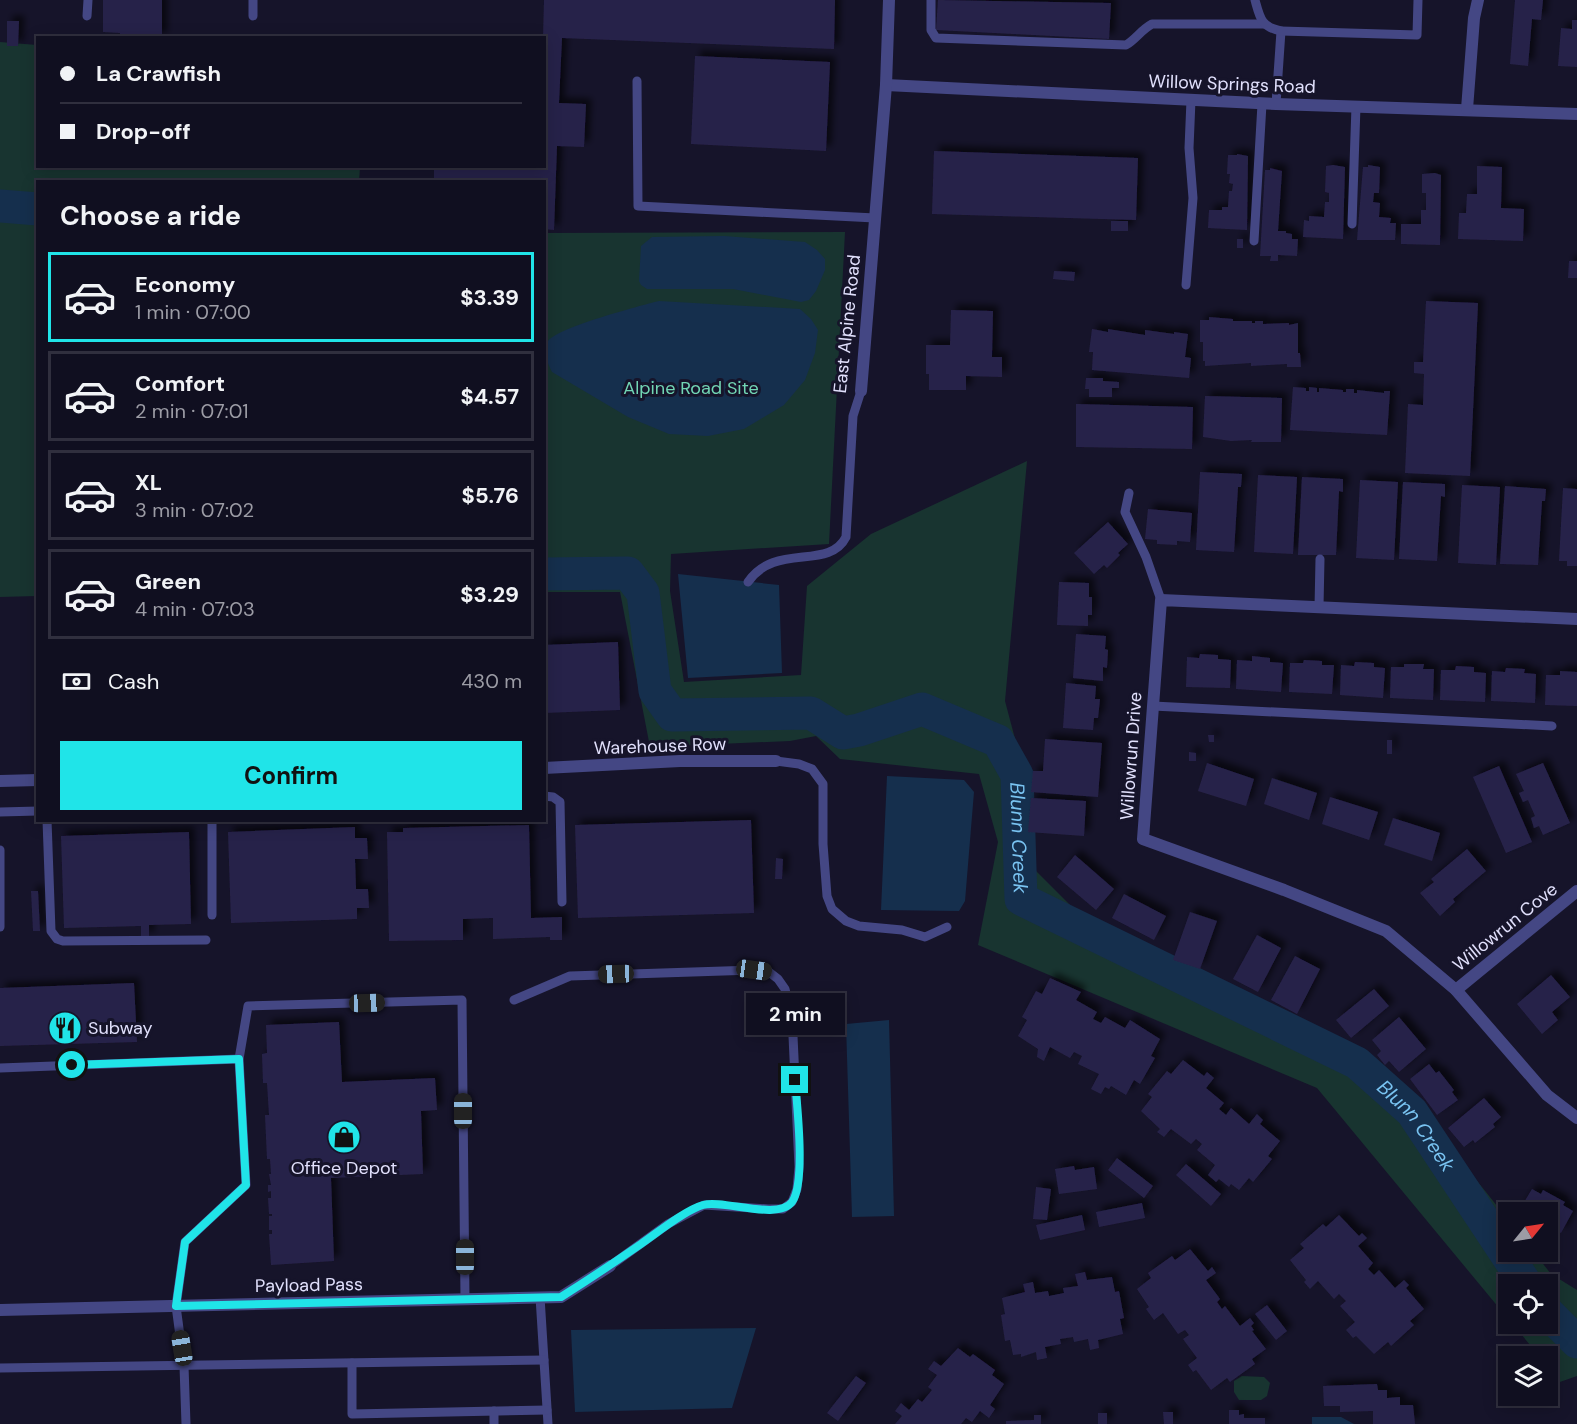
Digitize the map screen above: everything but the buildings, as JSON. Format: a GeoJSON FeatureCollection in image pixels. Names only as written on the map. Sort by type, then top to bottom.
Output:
{"type":"FeatureCollection","features":[{"type":"Feature","properties":{"kind":"street","name":"East Alpine Road"},"geometry":{"type":"LineString","coordinates":[[861,391],[886,86],[889,0]]}},
{"type":"Feature","properties":{"kind":"street"},"geometry":{"type":"LineString","coordinates":[[1467,109],[1474,18],[1478,0]]}},
{"type":"Feature","properties":{"kind":"street","name":"Willow Springs Road"},"geometry":{"type":"LineString","coordinates":[[886,86],[1276,105],[1577,114]]}},
{"type":"Feature","properties":{"kind":"street"},"geometry":{"type":"LineString","coordinates":[[1161,600],[1577,619]]}},
{"type":"Feature","properties":{"kind":"street","name":"Willowrun Drive"},"geometry":{"type":"LineString","coordinates":[[1161,600],[1143,839],[1284,890],[1386,931],[1456,990],[1547,1095],[1577,1118]]}},
{"type":"Feature","properties":{"kind":"street","name":"Warehouse Row"},"geometry":{"type":"LineString","coordinates":[[546,768],[680,761],[776,761]]}},
{"type":"Feature","properties":{"kind":"street"},"geometry":{"type":"LineString","coordinates":[[0,781],[36,780]]}},
{"type":"Feature","properties":{"kind":"street","name":"Willowrun Cove"},"geometry":{"type":"LineString","coordinates":[[1456,990],[1577,891]]}},
{"type":"Feature","properties":{"kind":"street","name":"Payload Pass"},"geometry":{"type":"LineString","coordinates":[[0,1310],[561,1297],[610,1266]]}},
{"type":"Feature","properties":{"kind":"lane"},"geometry":{"type":"LineString","coordinates":[[87,16],[88,0]]}},
{"type":"Feature","properties":{"kind":"lane"},"geometry":{"type":"LineString","coordinates":[[253,0],[253,16]]}},
{"type":"Feature","properties":{"kind":"lane"},"geometry":{"type":"LineString","coordinates":[[931,0],[931,30],[936,38],[1126,45],[1135,39],[1142,29],[1152,24],[1264,24]]}},
{"type":"Feature","properties":{"kind":"lane"},"geometry":{"type":"LineString","coordinates":[[1256,0],[1264,24],[1268,28],[1281,31],[1417,35],[1418,0]]}},
{"type":"Feature","properties":{"kind":"lane"},"geometry":{"type":"LineString","coordinates":[[1276,105],[1281,31]]}},
{"type":"Feature","properties":{"kind":"lane"},"geometry":{"type":"LineString","coordinates":[[637,81],[638,206],[875,218]]}},
{"type":"Feature","properties":{"kind":"lane"},"geometry":{"type":"LineString","coordinates":[[1186,285],[1193,198],[1189,148],[1191,100]]}},
{"type":"Feature","properties":{"kind":"lane"},"geometry":{"type":"LineString","coordinates":[[1254,242],[1262,104]]}},
{"type":"Feature","properties":{"kind":"lane"},"geometry":{"type":"LineString","coordinates":[[1352,224],[1356,106]]}},
{"type":"Feature","properties":{"kind":"lane","name":"East Alpine Road"},"geometry":{"type":"LineString","coordinates":[[748,582],[762,567],[782,559],[830,554],[841,546],[846,537],[854,416],[861,391]]}},
{"type":"Feature","properties":{"kind":"lane"},"geometry":{"type":"LineString","coordinates":[[1129,493],[1125,512],[1146,557],[1161,600]]}},
{"type":"Feature","properties":{"kind":"lane"},"geometry":{"type":"LineString","coordinates":[[1319,607],[1320,559]]}},
{"type":"Feature","properties":{"kind":"lane"},"geometry":{"type":"LineString","coordinates":[[1153,706],[1552,726]]}},
{"type":"Feature","properties":{"kind":"lane"},"geometry":{"type":"LineString","coordinates":[[776,761],[799,764],[812,769],[823,784],[826,886],[832,909],[846,921],[859,926],[903,930],[925,938],[947,927]]}},
{"type":"Feature","properties":{"kind":"lane"},"geometry":{"type":"LineString","coordinates":[[546,796],[553,796],[560,802],[562,902]]}},
{"type":"Feature","properties":{"kind":"lane"},"geometry":{"type":"LineString","coordinates":[[0,812],[36,811]]}},
{"type":"Feature","properties":{"kind":"lane"},"geometry":{"type":"LineString","coordinates":[[47,822],[51,931],[57,939],[63,941],[206,940]]}},
{"type":"Feature","properties":{"kind":"lane"},"geometry":{"type":"LineString","coordinates":[[212,822],[212,915]]}},
{"type":"Feature","properties":{"kind":"lane"},"geometry":{"type":"LineString","coordinates":[[0,850],[0,927]]}},
{"type":"Feature","properties":{"kind":"lane"},"geometry":{"type":"LineString","coordinates":[[514,1000],[570,976],[754,970],[769,972],[785,988],[793,1036],[799,1167],[797,1190],[792,1202],[783,1209],[704,1204],[668,1224],[610,1266]]}},
{"type":"Feature","properties":{"kind":"lane"},"geometry":{"type":"LineString","coordinates":[[186,1424],[184,1366],[176,1306],[185,1242],[246,1185],[239,1059],[248,1006],[462,1000],[465,1299]]}},
{"type":"Feature","properties":{"kind":"lane"},"geometry":{"type":"LineString","coordinates":[[0,1068],[239,1059]]}},
{"type":"Feature","properties":{"kind":"lane"},"geometry":{"type":"LineString","coordinates":[[540,1297],[548,1424]]}},
{"type":"Feature","properties":{"kind":"lane"},"geometry":{"type":"LineString","coordinates":[[0,1368],[544,1360]]}},
{"type":"Feature","properties":{"kind":"lane"},"geometry":{"type":"LineString","coordinates":[[352,1363],[352,1419],[548,1410]]}},
{"type":"Feature","properties":{"kind":"lane"},"geometry":{"type":"LineString","coordinates":[[494,1411],[494,1424]]}},
{"type":"Feature","properties":{"kind":"green space"},"geometry":{"type":"Polygon","coordinates":[[[0,42],[36,45],[36,168],[360,168],[359,180],[36,180],[36,596],[0,597],[0,42]]]}},
{"type":"Feature","properties":{"kind":"green space","name":"Alpine Road Site"},"geometry":{"type":"Polygon","coordinates":[[[845,232],[829,544],[671,554],[670,591],[684,682],[801,675],[807,586],[871,534],[1027,461],[1005,701],[1026,780],[1027,862],[1077,912],[1347,1050],[1374,1070],[1419,1108],[1498,1207],[1498,1262],[1542,1262],[1551,1274],[1498,1274],[1498,1307],[1317,1088],[978,945],[998,842],[979,774],[840,759],[816,736],[790,741],[650,747],[620,592],[546,592],[546,233],[845,232]]]}},
{"type":"Feature","properties":{"kind":"green space"},"geometry":{"type":"Polygon","coordinates":[[[1558,1278],[1577,1290],[1577,1376],[1558,1383],[1558,1346],[1531,1346],[1521,1334],[1558,1334],[1558,1278]]]}},
{"type":"Feature","properties":{"kind":"green space"},"geometry":{"type":"Polygon","coordinates":[[[1242,1376],[1264,1377],[1270,1383],[1267,1396],[1261,1400],[1239,1400],[1234,1392],[1234,1381],[1242,1376]]]}},
{"type":"Feature","properties":{"kind":"water"},"geometry":{"type":"Polygon","coordinates":[[[724,236],[805,242],[825,259],[825,270],[816,291],[809,300],[801,302],[733,289],[647,289],[641,285],[639,281],[641,246],[652,237],[724,236]]]}},
{"type":"Feature","properties":{"kind":"water"},"geometry":{"type":"Polygon","coordinates":[[[659,301],[800,309],[811,319],[818,330],[815,353],[805,380],[784,405],[744,429],[708,436],[669,434],[628,417],[552,372],[546,357],[548,341],[555,335],[600,318],[659,301]]]}},
{"type":"Feature","properties":{"kind":"water"},"geometry":{"type":"Polygon","coordinates":[[[678,574],[779,585],[782,673],[688,678],[678,574]]]}},
{"type":"Feature","properties":{"kind":"water"},"geometry":{"type":"Polygon","coordinates":[[[887,776],[964,780],[974,792],[965,901],[959,911],[881,910],[887,776]]]}},
{"type":"Feature","properties":{"kind":"water"},"geometry":{"type":"Polygon","coordinates":[[[889,1020],[894,1216],[852,1217],[846,1024],[889,1020]]]}},
{"type":"Feature","properties":{"kind":"water"},"geometry":{"type":"Polygon","coordinates":[[[756,1328],[732,1408],[575,1412],[571,1330],[756,1328]]]}},
{"type":"Feature","properties":{"kind":"water"},"geometry":{"type":"Polygon","coordinates":[[[1312,1417],[1341,1417],[1354,1424],[1312,1424],[1312,1417]]]}},
{"type":"Feature","properties":{"kind":"waterway","name":"Blunn Creek"},"geometry":{"type":"LineString","coordinates":[[0,206],[36,209]]}},
{"type":"Feature","properties":{"kind":"waterway","name":"Blunn Creek"},"geometry":{"type":"LineString","coordinates":[[546,574],[628,573],[643,593],[655,691],[672,715],[811,713],[843,733],[922,709],[998,741],[1017,775],[1021,899],[1357,1063],[1412,1112],[1519,1274]]}},
{"type":"Feature","properties":{"kind":"waterway","name":"Blunn Creek"},"geometry":{"type":"LineString","coordinates":[[1558,1323],[1577,1342]]}},
{"type":"Feature","properties":{"kind":"place","name":"Subway"},"geometry":{"type":"Point","coordinates":[65,1028]}},
{"type":"Feature","properties":{"kind":"place","name":"Office Depot"},"geometry":{"type":"Point","coordinates":[344,1137]}},
{"type":"Feature","properties":{"kind":"route"},"geometry":{"type":"LineString","coordinates":[[72,1065],[239,1059],[246,1185],[185,1242],[176,1306],[561,1297],[610,1266],[668,1224],[704,1204],[783,1209],[792,1202],[797,1190],[799,1167],[795,1080]]}}]}
